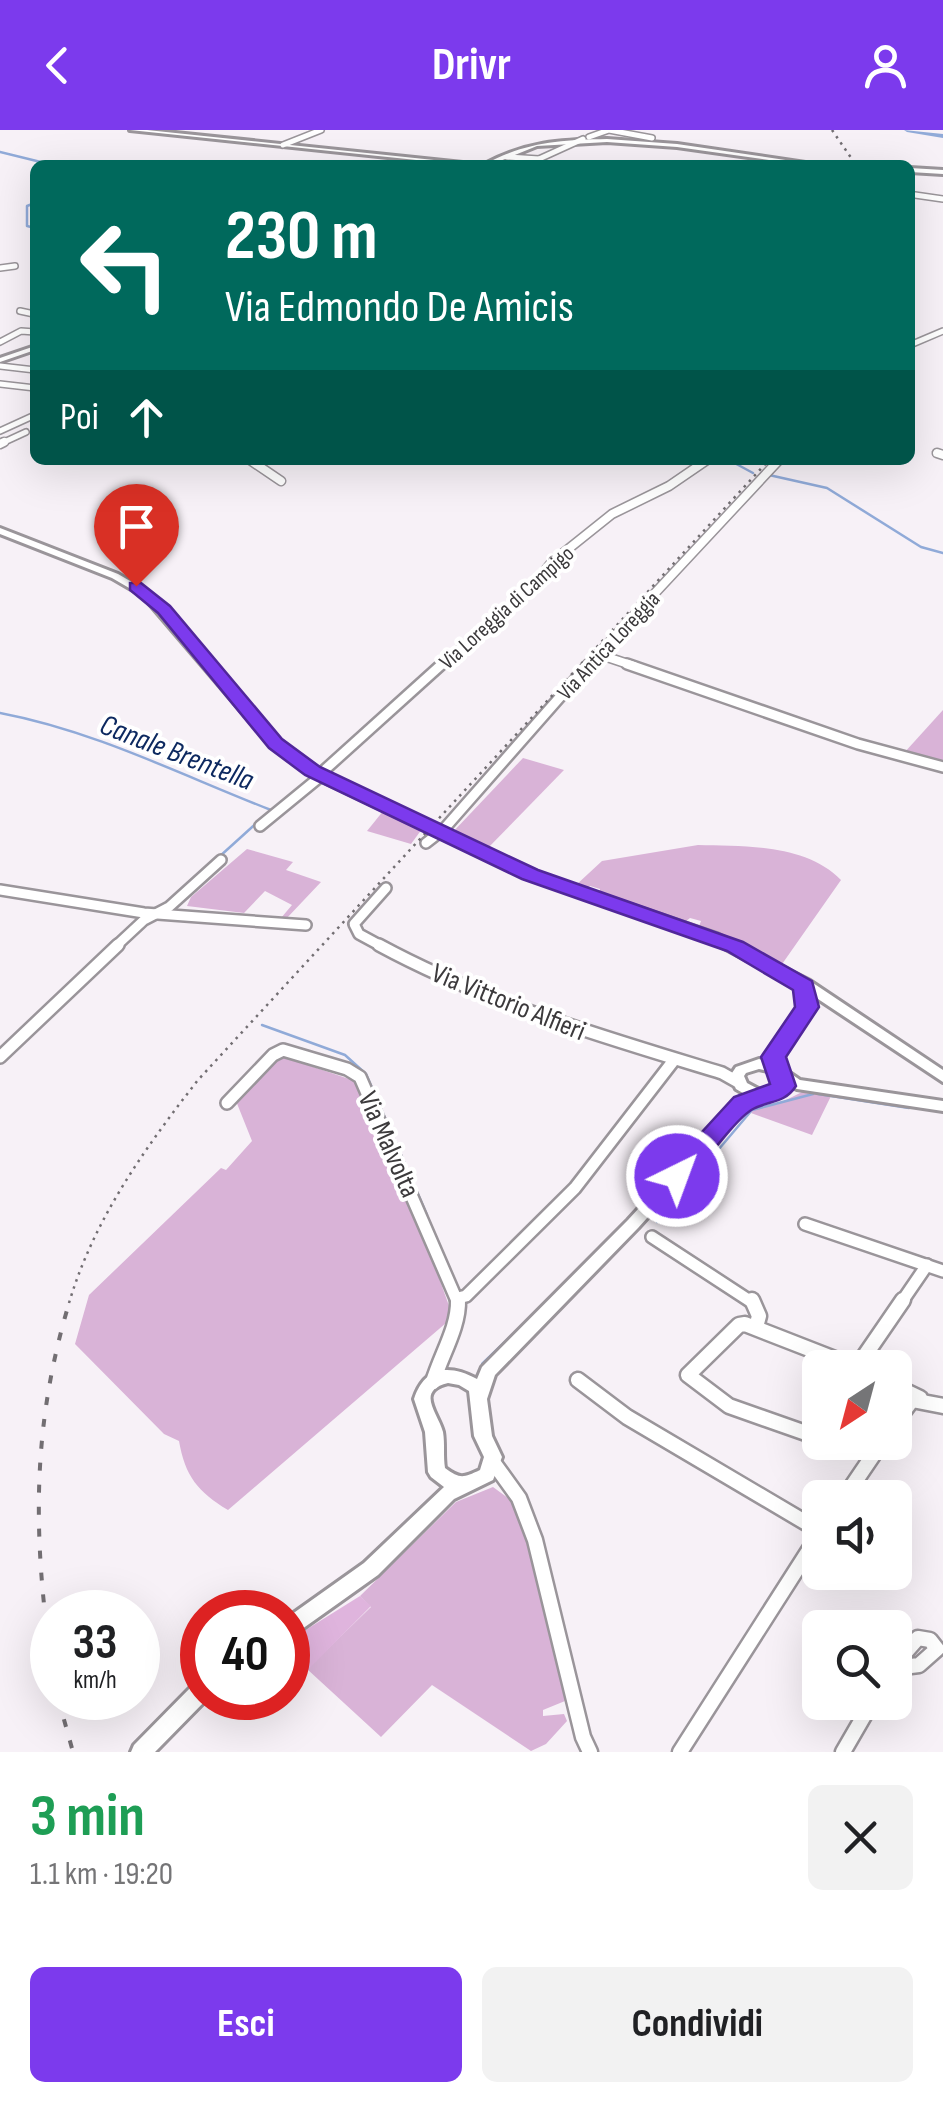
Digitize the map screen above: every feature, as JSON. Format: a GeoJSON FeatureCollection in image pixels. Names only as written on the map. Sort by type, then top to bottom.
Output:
{"type":"FeatureCollection","features":[{"type":"Feature","properties":{"kind":"street"},"geometry":{"type":"LineString","coordinates":[[132,130],[427,160]]}},
{"type":"Feature","properties":{"kind":"street"},"geometry":{"type":"LineString","coordinates":[[282,146],[322,130]]}},
{"type":"Feature","properties":{"kind":"street"},"geometry":{"type":"LineString","coordinates":[[649,137],[659,130]]}},
{"type":"Feature","properties":{"kind":"street"},"geometry":{"type":"LineString","coordinates":[[507,156],[539,160],[587,137]]}},
{"type":"Feature","properties":{"kind":"street"},"geometry":{"type":"LineString","coordinates":[[498,160],[540,144],[587,137],[649,137],[786,160]]}},
{"type":"Feature","properties":{"kind":"street"},"geometry":{"type":"LineString","coordinates":[[915,170],[943,172]]}},
{"type":"Feature","properties":{"kind":"street"},"geometry":{"type":"LineString","coordinates":[[915,194],[943,198]]}},
{"type":"Feature","properties":{"kind":"street"},"geometry":{"type":"LineString","coordinates":[[0,268],[14,266]]}},
{"type":"Feature","properties":{"kind":"street"},"geometry":{"type":"LineString","coordinates":[[20,312],[30,313]]}},
{"type":"Feature","properties":{"kind":"street"},"geometry":{"type":"LineString","coordinates":[[0,342],[30,330]]}},
{"type":"Feature","properties":{"kind":"street"},"geometry":{"type":"LineString","coordinates":[[915,343],[943,331]]}},
{"type":"Feature","properties":{"kind":"street"},"geometry":{"type":"LineString","coordinates":[[0,363],[30,350]]}},
{"type":"Feature","properties":{"kind":"street"},"geometry":{"type":"LineString","coordinates":[[0,363],[30,369]]}},
{"type":"Feature","properties":{"kind":"street"},"geometry":{"type":"LineString","coordinates":[[0,384],[30,387]]}},
{"type":"Feature","properties":{"kind":"street"},"geometry":{"type":"LineString","coordinates":[[0,431],[30,417]]}},
{"type":"Feature","properties":{"kind":"street"},"geometry":{"type":"LineString","coordinates":[[0,444],[26,432]]}},
{"type":"Feature","properties":{"kind":"street"},"geometry":{"type":"LineString","coordinates":[[257,465],[281,481]]}},
{"type":"Feature","properties":{"kind":"street","name":"Via Loreggia di Campigo"},"geometry":{"type":"LineString","coordinates":[[260,826],[500,612],[527,593],[543,570],[565,551],[612,514],[676,482],[700,465]]}},
{"type":"Feature","properties":{"kind":"street","name":"Via Antica Loreggia"},"geometry":{"type":"LineString","coordinates":[[440,832],[598,654],[774,465]]}},
{"type":"Feature","properties":{"kind":"street"},"geometry":{"type":"LineString","coordinates":[[0,532],[119,578],[146,594],[276,744],[320,776],[552,884],[713,937],[791,977],[943,1077]]}},
{"type":"Feature","properties":{"kind":"street"},"geometry":{"type":"LineString","coordinates":[[598,654],[770,715],[943,767]]}},
{"type":"Feature","properties":{"kind":"street"},"geometry":{"type":"LineString","coordinates":[[426,843],[440,832]]}},
{"type":"Feature","properties":{"kind":"street"},"geometry":{"type":"LineString","coordinates":[[0,1057],[144,920],[222,860]]}},
{"type":"Feature","properties":{"kind":"street","name":"Via Vittorio Alfieri"},"geometry":{"type":"LineString","coordinates":[[386,888],[354,924],[359,934],[436,974],[540,1018],[722,1073],[741,1085]]}},
{"type":"Feature","properties":{"kind":"street"},"geometry":{"type":"LineString","coordinates":[[0,890],[158,912],[306,925]]}},
{"type":"Feature","properties":{"kind":"street"},"geometry":{"type":"LineString","coordinates":[[791,977],[805,988],[807,1007]]}},
{"type":"Feature","properties":{"kind":"street"},"geometry":{"type":"LineString","coordinates":[[741,1085],[762,1096],[775,1072],[803,998],[791,977]]}},
{"type":"Feature","properties":{"kind":"street"},"geometry":{"type":"LineString","coordinates":[[794,1025],[807,1007],[821,1002],[836,1006]]}},
{"type":"Feature","properties":{"kind":"street","name":"Via Malvolta"},"geometry":{"type":"LineString","coordinates":[[227,1103],[283,1050],[356,1072],[458,1298]]}},
{"type":"Feature","properties":{"kind":"street"},"geometry":{"type":"LineString","coordinates":[[434,1382],[445,1343],[460,1318],[458,1298],[466,1296],[575,1188],[674,1060]]}},
{"type":"Feature","properties":{"kind":"street"},"geometry":{"type":"LineString","coordinates":[[590,1752],[534,1540],[511,1486],[493,1462],[483,1436],[480,1396],[488,1372],[634,1224],[741,1085],[775,1072],[797,1084],[943,1106]]}},
{"type":"Feature","properties":{"kind":"street"},"geometry":{"type":"LineString","coordinates":[[806,1224],[943,1274]]}},
{"type":"Feature","properties":{"kind":"street"},"geometry":{"type":"LineString","coordinates":[[652,1237],[752,1300],[759,1316],[756,1327]]}},
{"type":"Feature","properties":{"kind":"street"},"geometry":{"type":"LineString","coordinates":[[870,1350],[925,1268]]}},
{"type":"Feature","properties":{"kind":"street"},"geometry":{"type":"LineString","coordinates":[[802,1432],[756,1417],[690,1380],[688,1375],[739,1325],[756,1327],[815,1350]]}},
{"type":"Feature","properties":{"kind":"street"},"geometry":{"type":"LineString","coordinates":[[442,1360],[474,1385],[480,1396]]}},
{"type":"Feature","properties":{"kind":"street"},"geometry":{"type":"LineString","coordinates":[[310,1613],[372,1569],[438,1496],[433,1427],[422,1403],[423,1394],[446,1376],[462,1378],[488,1372]]}},
{"type":"Feature","properties":{"kind":"street"},"geometry":{"type":"LineString","coordinates":[[578,1380],[627,1416],[802,1521]]}},
{"type":"Feature","properties":{"kind":"street"},"geometry":{"type":"LineString","coordinates":[[912,1394],[943,1406]]}},
{"type":"Feature","properties":{"kind":"street"},"geometry":{"type":"LineString","coordinates":[[912,1402],[920,1398]]}},
{"type":"Feature","properties":{"kind":"street"},"geometry":{"type":"LineString","coordinates":[[431,1507],[472,1484],[493,1462]]}},
{"type":"Feature","properties":{"kind":"street"},"geometry":{"type":"LineString","coordinates":[[439,1475],[472,1484],[511,1486]]}},
{"type":"Feature","properties":{"kind":"street"},"geometry":{"type":"LineString","coordinates":[[680,1752],[802,1560]]}},
{"type":"Feature","properties":{"kind":"street"},"geometry":{"type":"LineString","coordinates":[[141,1752],[180,1712]]}},
{"type":"Feature","properties":{"kind":"street"},"geometry":{"type":"LineString","coordinates":[[843,1752],[862,1720]]}},
{"type":"Feature","properties":{"kind":"shaded area"},"geometry":{"type":"Polygon","coordinates":[[[943,710],[943,764],[904,753],[943,710]]]}},
{"type":"Feature","properties":{"kind":"shaded area"},"geometry":{"type":"Polygon","coordinates":[[[523,758],[564,770],[486,850],[451,834],[523,758]]]}},
{"type":"Feature","properties":{"kind":"shaded area"},"geometry":{"type":"Polygon","coordinates":[[[384,810],[422,829],[411,844],[367,831],[384,810]]]}},
{"type":"Feature","properties":{"kind":"shaded area"},"geometry":{"type":"Polygon","coordinates":[[[698,845],[793,853],[827,868],[841,880],[780,967],[698,929],[701,921],[690,918],[685,922],[599,895],[600,889],[575,886],[602,861],[698,845]]]}},
{"type":"Feature","properties":{"kind":"shaded area"},"geometry":{"type":"Polygon","coordinates":[[[247,849],[293,862],[286,870],[321,882],[286,919],[281,918],[292,905],[265,891],[244,913],[187,906],[191,897],[247,849]]]}},
{"type":"Feature","properties":{"kind":"shaded area"},"geometry":{"type":"Polygon","coordinates":[[[284,1057],[355,1081],[429,1250],[453,1317],[228,1510],[194,1482],[179,1441],[164,1434],[75,1344],[89,1295],[221,1168],[226,1170],[252,1141],[236,1101],[275,1061],[284,1057]]]}},
{"type":"Feature","properties":{"kind":"shaded area"},"geometry":{"type":"Polygon","coordinates":[[[802,1092],[831,1096],[812,1135],[751,1113],[755,1108],[778,1104],[802,1092]]]}},
{"type":"Feature","properties":{"kind":"shaded area"},"geometry":{"type":"Polygon","coordinates":[[[493,1487],[520,1507],[565,1701],[543,1710],[543,1716],[564,1714],[567,1721],[546,1744],[531,1751],[432,1685],[381,1737],[310,1672],[310,1666],[371,1607],[360,1596],[456,1502],[493,1487]]]}},
{"type":"Feature","properties":{"kind":"shaded area"},"geometry":{"type":"Polygon","coordinates":[[[360,1596],[371,1606],[310,1668],[310,1627],[360,1596]]]}},
{"type":"Feature","properties":{"kind":"waterway"},"geometry":{"type":"LineString","coordinates":[[907,130],[943,136]]}},
{"type":"Feature","properties":{"kind":"waterway"},"geometry":{"type":"LineString","coordinates":[[0,152],[33,160]]}},
{"type":"Feature","properties":{"kind":"waterway"},"geometry":{"type":"LineString","coordinates":[[30,205],[30,227]]}},
{"type":"Feature","properties":{"kind":"waterway"},"geometry":{"type":"LineString","coordinates":[[738,465],[753,473]]}},
{"type":"Feature","properties":{"kind":"waterway"},"geometry":{"type":"LineString","coordinates":[[769,475],[827,488],[921,547],[943,553]]}},
{"type":"Feature","properties":{"kind":"waterway","name":"Canale Brentella"},"geometry":{"type":"LineString","coordinates":[[0,713],[104,742],[271,810],[219,857]]}},
{"type":"Feature","properties":{"kind":"waterway","name":"Canale Brentella"},"geometry":{"type":"LineString","coordinates":[[173,897],[187,885]]}},
{"type":"Feature","properties":{"kind":"waterway","name":"Canale Brentella"},"geometry":{"type":"LineString","coordinates":[[262,1025],[345,1055],[366,1074],[427,1215]]}},
{"type":"Feature","properties":{"kind":"waterway"},"geometry":{"type":"LineString","coordinates":[[657,1222],[752,1110],[813,1094]]}},
{"type":"Feature","properties":{"kind":"waterway"},"geometry":{"type":"LineString","coordinates":[[818,1094],[909,1108]]}},
{"type":"Feature","properties":{"kind":"waterway"},"geometry":{"type":"LineString","coordinates":[[710,1130],[729,1106]]}},
{"type":"Feature","properties":{"kind":"waterway"},"geometry":{"type":"LineString","coordinates":[[483,1364],[536,1313]]}},
{"type":"Feature","properties":{"kind":"railway"},"geometry":{"type":"LineString","coordinates":[[832,130],[853,160]]}},
{"type":"Feature","properties":{"kind":"railway"},"geometry":{"type":"LineString","coordinates":[[70,1301],[107,1213],[198,1080],[764,465]]}},
{"type":"Feature","properties":{"kind":"railway"},"geometry":{"type":"LineString","coordinates":[[43,1590],[39,1528],[42,1438],[57,1347],[70,1301]]}},
{"type":"Feature","properties":{"kind":"railway"},"geometry":{"type":"LineString","coordinates":[[64,1720],[73,1752]]}},
{"type":"Feature","properties":{"kind":"route"},"geometry":{"type":"LineString","coordinates":[[136,586],[164,610],[276,744],[312,771],[530,875],[735,946],[804,986],[807,1007],[774,1057],[784,1081],[780,1091],[743,1103],[677,1176]]}}]}
